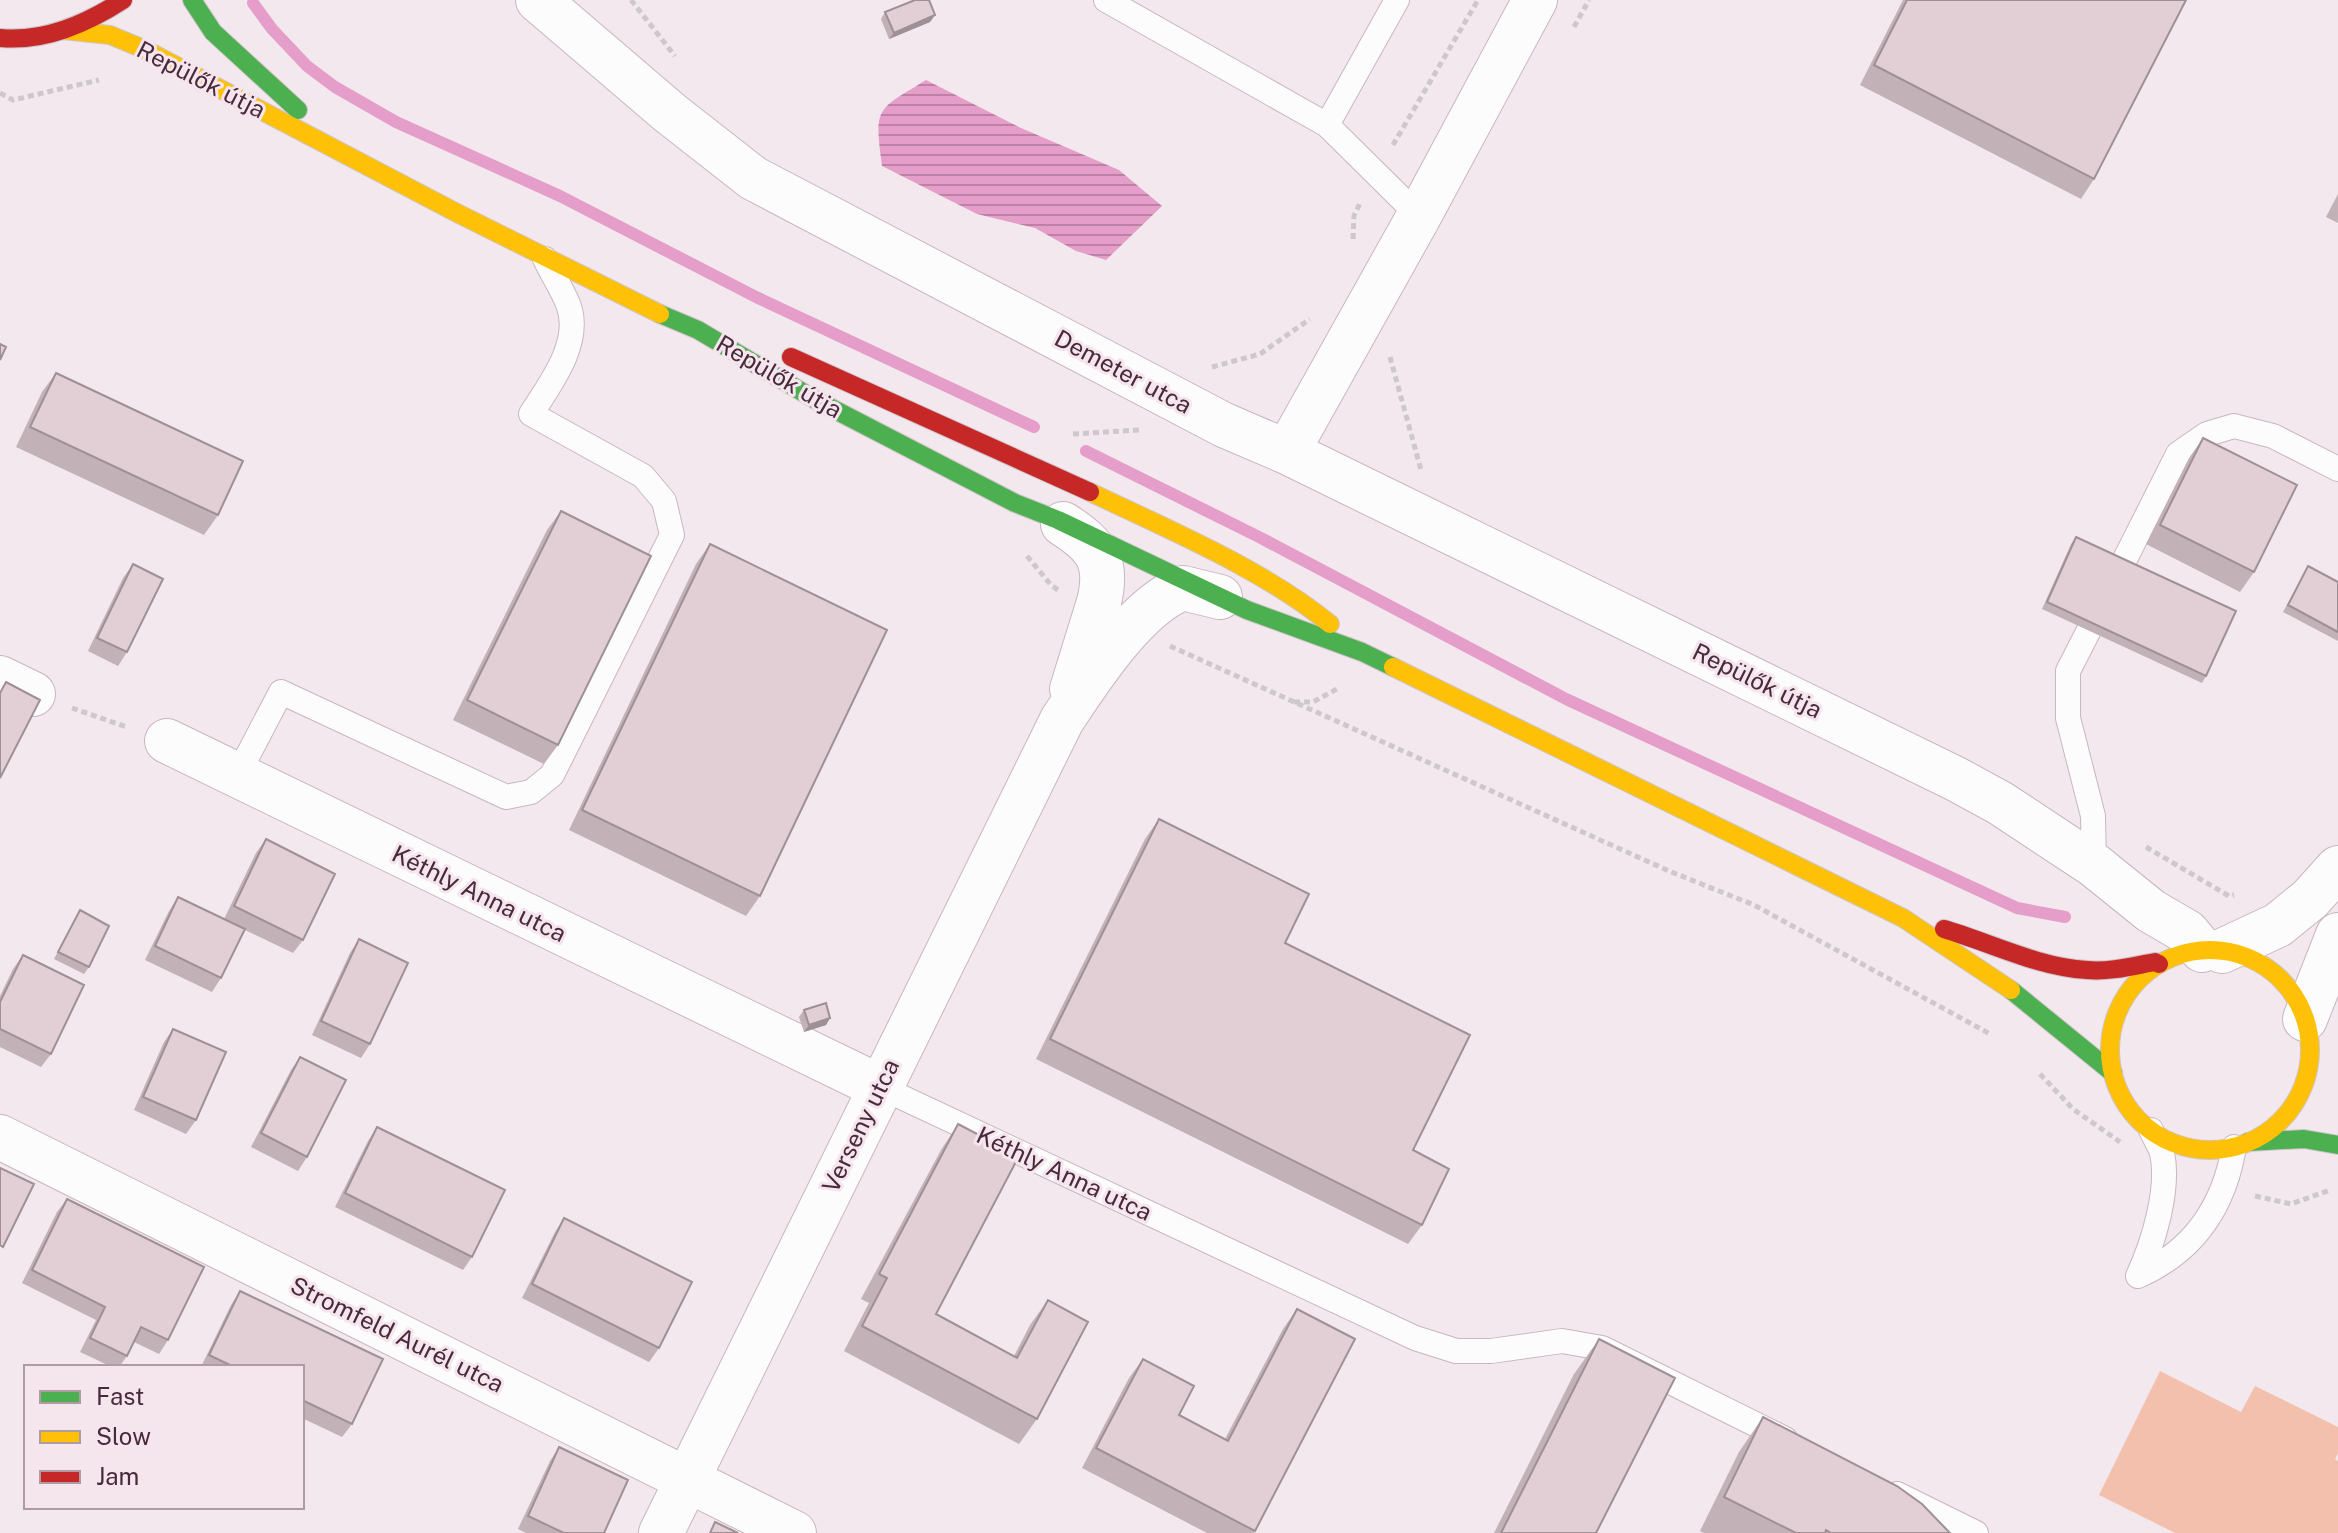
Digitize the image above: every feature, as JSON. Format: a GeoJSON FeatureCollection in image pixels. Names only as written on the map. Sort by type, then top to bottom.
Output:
{"type":"FeatureCollection","features":[{"type":"Feature","properties":{"kind":"main road"},"geometry":{"type":"LineString","coordinates":[[0,38],[13,41],[63,30],[123,0]]}},
{"type":"Feature","properties":{"kind":"main road","name":"Repülők útja"},"geometry":{"type":"LineString","coordinates":[[192,0],[213,32],[243,62],[375,171]]}},
{"type":"Feature","properties":{"kind":"main road","name":"Repülők útja"},"geometry":{"type":"LineString","coordinates":[[63,30],[110,35],[146,50],[375,171],[663,316],[698,330],[814,399],[1015,503],[1058,520],[1247,610],[1362,652],[1903,918],[2008,988],[2113,1073]]}},
{"type":"Feature","properties":{"kind":"main road","name":"Repülők útja"},"geometry":{"type":"LineString","coordinates":[[698,330],[737,334],[752,341]]}},
{"type":"Feature","properties":{"kind":"main road","name":"Repülők útja"},"geometry":{"type":"LineString","coordinates":[[781,353],[1035,466],[1262,578],[1317,612],[1362,652]]}},
{"type":"Feature","properties":{"kind":"main road","name":"Repülők útja"},"geometry":{"type":"LineString","coordinates":[[1903,918],[2078,969],[2159,964]]}},
{"type":"Feature","properties":{"kind":"main road"},"geometry":{"type":"LineString","coordinates":[[2331,1063],[2307,1026],[2292,994],[2274,973],[2249,958],[2212,950],[2173,957],[2159,964],[2135,984],[2118,1010],[2110,1041],[2113,1073],[2123,1099],[2151,1130],[2176,1144],[2191,1148],[2295,1138],[2317,1139],[2338,1145]]}},
{"type":"Feature","properties":{"kind":"main road"},"geometry":{"type":"LineString","coordinates":[[2241,1145],[2273,1127],[2293,1105],[2306,1079],[2310,1049],[2307,1026]]}},
{"type":"Feature","properties":{"kind":"street","name":"Demeter utca"},"geometry":{"type":"LineString","coordinates":[[538,0],[670,113],[753,178],[1184,404],[1287,452]]}},
{"type":"Feature","properties":{"kind":"street"},"geometry":{"type":"LineString","coordinates":[[1287,452],[1535,0]]}},
{"type":"Feature","properties":{"kind":"street","name":"Repülők útja"},"geometry":{"type":"LineString","coordinates":[[1287,452],[1956,779],[2000,803],[2094,865],[2151,911],[2212,950]]}},
{"type":"Feature","properties":{"kind":"street","name":"Verseny utca"},"geometry":{"type":"LineString","coordinates":[[661,1533],[1062,720],[1099,602],[1103,579],[1100,559],[1092,545],[1058,520]]}},
{"type":"Feature","properties":{"kind":"street","name":"Verseny utca"},"geometry":{"type":"LineString","coordinates":[[1062,720],[1129,628],[1148,608],[1183,588],[1220,597]]}},
{"type":"Feature","properties":{"kind":"street","name":"Kéthly Anna utca"},"geometry":{"type":"LineString","coordinates":[[167,741],[880,1087]]}},
{"type":"Feature","properties":{"kind":"street"},"geometry":{"type":"LineString","coordinates":[[2212,950],[2278,925],[2303,906],[2338,868]]}},
{"type":"Feature","properties":{"kind":"street"},"geometry":{"type":"LineString","coordinates":[[2307,1026],[2338,935]]}},
{"type":"Feature","properties":{"kind":"street","name":"Stromfeld Aurél utca"},"geometry":{"type":"LineString","coordinates":[[0,1137],[794,1533]]}},
{"type":"Feature","properties":{"kind":"lane"},"geometry":{"type":"LineString","coordinates":[[1106,0],[1327,125],[1419,216]]}},
{"type":"Feature","properties":{"kind":"lane"},"geometry":{"type":"LineString","coordinates":[[1327,125],[1397,0]]}},
{"type":"Feature","properties":{"kind":"lane"},"geometry":{"type":"LineString","coordinates":[[237,776],[281,692],[506,797],[531,792],[552,775],[672,535],[664,501],[643,476],[531,414],[554,378],[570,342],[569,307],[542,254]]}},
{"type":"Feature","properties":{"kind":"lane"},"geometry":{"type":"LineString","coordinates":[[2121,567],[2178,454],[2207,434],[2234,426],[2273,436],[2338,469]]}},
{"type":"Feature","properties":{"kind":"lane"},"geometry":{"type":"LineString","coordinates":[[2089,630],[2068,671],[2068,718],[2093,816],[2094,865]]}},
{"type":"Feature","properties":{"kind":"lane","name":"Kéthly Anna utca"},"geometry":{"type":"LineString","coordinates":[[880,1087],[1415,1338],[1456,1351],[1491,1351],[1562,1341],[1602,1348],[1810,1451]]}},
{"type":"Feature","properties":{"kind":"lane"},"geometry":{"type":"LineString","coordinates":[[2151,1130],[2162,1153],[2162,1188],[2151,1249],[2138,1276],[2175,1255],[2195,1236],[2223,1190],[2241,1145]]}},
{"type":"Feature","properties":{"kind":"lane"},"geometry":{"type":"LineString","coordinates":[[1879,1485],[1976,1533]]}},
{"type":"Feature","properties":{"kind":"path"},"geometry":{"type":"LineString","coordinates":[[1574,27],[1589,0]]}},
{"type":"Feature","properties":{"kind":"path"},"geometry":{"type":"LineString","coordinates":[[1389,355],[1422,475]]}},
{"type":"Feature","properties":{"kind":"path"},"geometry":{"type":"LineString","coordinates":[[1035,466],[1054,440],[1064,435],[1173,428],[1184,404]]}},
{"type":"Feature","properties":{"kind":"path"},"geometry":{"type":"LineString","coordinates":[[17,686],[167,741]]}},
{"type":"Feature","properties":{"kind":"path"},"geometry":{"type":"LineString","coordinates":[[1344,686],[1313,702],[1293,702],[1669,871],[1754,905],[2001,1040]]}},
{"type":"Feature","properties":{"kind":"path"},"geometry":{"type":"LineString","coordinates":[[2034,1068],[2073,1109],[2110,1136],[2162,1167]]}},
{"type":"Feature","properties":{"kind":"path"},"geometry":{"type":"LineString","coordinates":[[2223,1190],[2291,1204],[2338,1187]]}},
{"type":"Feature","properties":{"kind":"shaded area"},"geometry":{"type":"Polygon","coordinates":[[[926,80],[1021,128],[1119,170],[1162,206],[1106,260],[1076,251],[1035,228],[977,214],[882,166],[878,132],[882,112],[897,98],[926,80]]]}},
{"type":"Feature","properties":{"kind":"shaded area"},"geometry":{"type":"Polygon","coordinates":[[[2160,1371],[2241,1412],[2255,1386],[2338,1427],[2338,1453],[2335,1459],[2338,1461],[2338,1533],[2175,1533],[2099,1495],[2160,1371]]]}},
{"type":"Feature","properties":{"kind":"building"},"geometry":{"type":"Polygon","coordinates":[[[915,0],[929,0],[935,15],[894,33],[885,12],[915,0]]]}},
{"type":"Feature","properties":{"kind":"building"},"geometry":{"type":"Polygon","coordinates":[[[1907,0],[2186,0],[2094,179],[1874,65],[1907,0]]]}},
{"type":"Feature","properties":{"kind":"building"},"geometry":{"type":"Polygon","coordinates":[[[0,344],[6,347],[0,360],[0,344]]]}},
{"type":"Feature","properties":{"kind":"building"},"geometry":{"type":"Polygon","coordinates":[[[56,373],[243,461],[218,515],[30,427],[56,373]]]}},
{"type":"Feature","properties":{"kind":"building"},"geometry":{"type":"Polygon","coordinates":[[[2203,438],[2297,485],[2254,572],[2160,525],[2203,438]]]}},
{"type":"Feature","properties":{"kind":"building"},"geometry":{"type":"Polygon","coordinates":[[[561,511],[651,556],[558,745],[467,700],[561,511]]]}},
{"type":"Feature","properties":{"kind":"building"},"geometry":{"type":"Polygon","coordinates":[[[2076,537],[2236,611],[2206,676],[2047,602],[2076,537]]]}},
{"type":"Feature","properties":{"kind":"building"},"geometry":{"type":"Polygon","coordinates":[[[710,544],[887,630],[760,896],[582,810],[710,544]]]}},
{"type":"Feature","properties":{"kind":"building"},"geometry":{"type":"Polygon","coordinates":[[[133,564],[163,579],[127,652],[97,638],[133,564]]]}},
{"type":"Feature","properties":{"kind":"building"},"geometry":{"type":"Polygon","coordinates":[[[2308,566],[2338,582],[2338,632],[2288,605],[2308,566]]]}},
{"type":"Feature","properties":{"kind":"building"},"geometry":{"type":"Polygon","coordinates":[[[6,682],[40,700],[0,778],[0,693],[6,682]]]}},
{"type":"Feature","properties":{"kind":"building"},"geometry":{"type":"Polygon","coordinates":[[[1159,819],[1309,894],[1285,943],[1470,1035],[1413,1150],[1449,1169],[1422,1225],[1050,1039],[1159,819]]]}},
{"type":"Feature","properties":{"kind":"building"},"geometry":{"type":"Polygon","coordinates":[[[266,839],[335,874],[303,940],[234,906],[266,839]]]}},
{"type":"Feature","properties":{"kind":"building"},"geometry":{"type":"Polygon","coordinates":[[[178,897],[245,929],[221,978],[155,946],[178,897]]]}},
{"type":"Feature","properties":{"kind":"building"},"geometry":{"type":"Polygon","coordinates":[[[80,910],[109,926],[89,967],[58,952],[80,910]]]}},
{"type":"Feature","properties":{"kind":"building"},"geometry":{"type":"Polygon","coordinates":[[[359,939],[408,963],[370,1044],[321,1021],[359,939]]]}},
{"type":"Feature","properties":{"kind":"building"},"geometry":{"type":"Polygon","coordinates":[[[23,955],[84,985],[51,1054],[0,1029],[0,1002],[23,955]]]}},
{"type":"Feature","properties":{"kind":"building"},"geometry":{"type":"Polygon","coordinates":[[[826,1003],[830,1018],[809,1025],[804,1010],[826,1003]]]}},
{"type":"Feature","properties":{"kind":"building"},"geometry":{"type":"Polygon","coordinates":[[[173,1029],[226,1052],[196,1120],[143,1097],[173,1029]]]}},
{"type":"Feature","properties":{"kind":"building"},"geometry":{"type":"Polygon","coordinates":[[[300,1057],[346,1080],[307,1157],[261,1133],[300,1057]]]}},
{"type":"Feature","properties":{"kind":"building"},"geometry":{"type":"Polygon","coordinates":[[[958,1124],[1019,1156],[936,1314],[1017,1358],[1048,1300],[1088,1322],[1037,1419],[862,1326],[887,1278],[879,1274],[958,1124]]]}},
{"type":"Feature","properties":{"kind":"building"},"geometry":{"type":"Polygon","coordinates":[[[377,1127],[505,1190],[472,1257],[345,1193],[377,1127]]]}},
{"type":"Feature","properties":{"kind":"building"},"geometry":{"type":"Polygon","coordinates":[[[0,1168],[34,1184],[3,1247],[0,1245],[0,1168]]]}},
{"type":"Feature","properties":{"kind":"building"},"geometry":{"type":"Polygon","coordinates":[[[67,1199],[204,1267],[168,1340],[141,1327],[127,1356],[90,1338],[105,1307],[32,1270],[67,1199]]]}},
{"type":"Feature","properties":{"kind":"building"},"geometry":{"type":"Polygon","coordinates":[[[564,1218],[692,1282],[659,1348],[532,1284],[564,1218]]]}},
{"type":"Feature","properties":{"kind":"building"},"geometry":{"type":"Polygon","coordinates":[[[240,1291],[383,1359],[352,1424],[304,1401],[304,1365],[230,1365],[209,1355],[240,1291]]]}},
{"type":"Feature","properties":{"kind":"building"},"geometry":{"type":"Polygon","coordinates":[[[1297,1309],[1355,1339],[1255,1531],[1096,1448],[1143,1359],[1194,1386],[1179,1415],[1228,1441],[1297,1309]]]}},
{"type":"Feature","properties":{"kind":"building"},"geometry":{"type":"Polygon","coordinates":[[[1599,1339],[1675,1378],[1596,1533],[1501,1533],[1599,1339]]]}},
{"type":"Feature","properties":{"kind":"building"},"geometry":{"type":"Polygon","coordinates":[[[1763,1417],[1897,1486],[1922,1504],[1950,1533],[1831,1533],[1826,1530],[1825,1533],[1796,1533],[1724,1497],[1763,1417]]]}},
{"type":"Feature","properties":{"kind":"building"},"geometry":{"type":"Polygon","coordinates":[[[559,1447],[628,1480],[604,1533],[564,1533],[528,1516],[559,1447]]]}},
{"type":"Feature","properties":{"kind":"building"},"geometry":{"type":"Polygon","coordinates":[[[715,1522],[738,1533],[710,1533],[715,1522]]]}},
{"type":"Feature","properties":{"kind":"waterway"},"geometry":{"type":"LineString","coordinates":[[253,3],[272,29],[307,66],[335,87],[396,122],[560,196],[756,297],[1034,427]]}},
{"type":"Feature","properties":{"kind":"waterway"},"geometry":{"type":"LineString","coordinates":[[1086,451],[1259,537],[1566,699],[2017,908],[2065,917]]}},
{"type":"Feature","properties":{"kind":"traffic: fast"},"geometry":{"type":"LineString","coordinates":[[192,0],[213,32],[298,110]]}},
{"type":"Feature","properties":{"kind":"traffic: fast"},"geometry":{"type":"LineString","coordinates":[[660,314],[698,330],[814,399],[1015,503],[1058,520],[1247,610],[1362,652],[1393,667]]}},
{"type":"Feature","properties":{"kind":"traffic: fast"},"geometry":{"type":"LineString","coordinates":[[2011,990],[2113,1073]]}},
{"type":"Feature","properties":{"kind":"traffic: fast"},"geometry":{"type":"LineString","coordinates":[[2248,1142],[2304,1139],[2338,1145]]}},
{"type":"Feature","properties":{"kind":"traffic: slow"},"geometry":{"type":"LineString","coordinates":[[63,30],[110,35],[146,50],[457,213],[660,314]]}},
{"type":"Feature","properties":{"kind":"traffic: slow"},"geometry":{"type":"LineString","coordinates":[[1090,492],[1245,568],[1330,624]]}},
{"type":"Feature","properties":{"kind":"traffic: slow"},"geometry":{"type":"LineString","coordinates":[[1393,667],[1903,918],[2011,990]]}},
{"type":"Feature","properties":{"kind":"traffic: slow"},"geometry":{"type":"LineString","coordinates":[[2210,950],[2248,958],[2281,979],[2302,1012],[2310,1050],[2302,1088],[2281,1121],[2248,1142],[2210,1150],[2172,1142],[2139,1121],[2118,1088],[2110,1050],[2118,1012],[2139,979],[2172,958],[2210,950]]}},
{"type":"Feature","properties":{"kind":"traffic: jam"},"geometry":{"type":"LineString","coordinates":[[0,38],[33,37],[64,30],[123,0]]}},
{"type":"Feature","properties":{"kind":"traffic: jam"},"geometry":{"type":"LineString","coordinates":[[791,357],[1090,492]]}},
{"type":"Feature","properties":{"kind":"traffic: jam"},"geometry":{"type":"LineString","coordinates":[[1944,929],[2069,968],[2104,970],[2155,962],[2159,964]]}}]}
